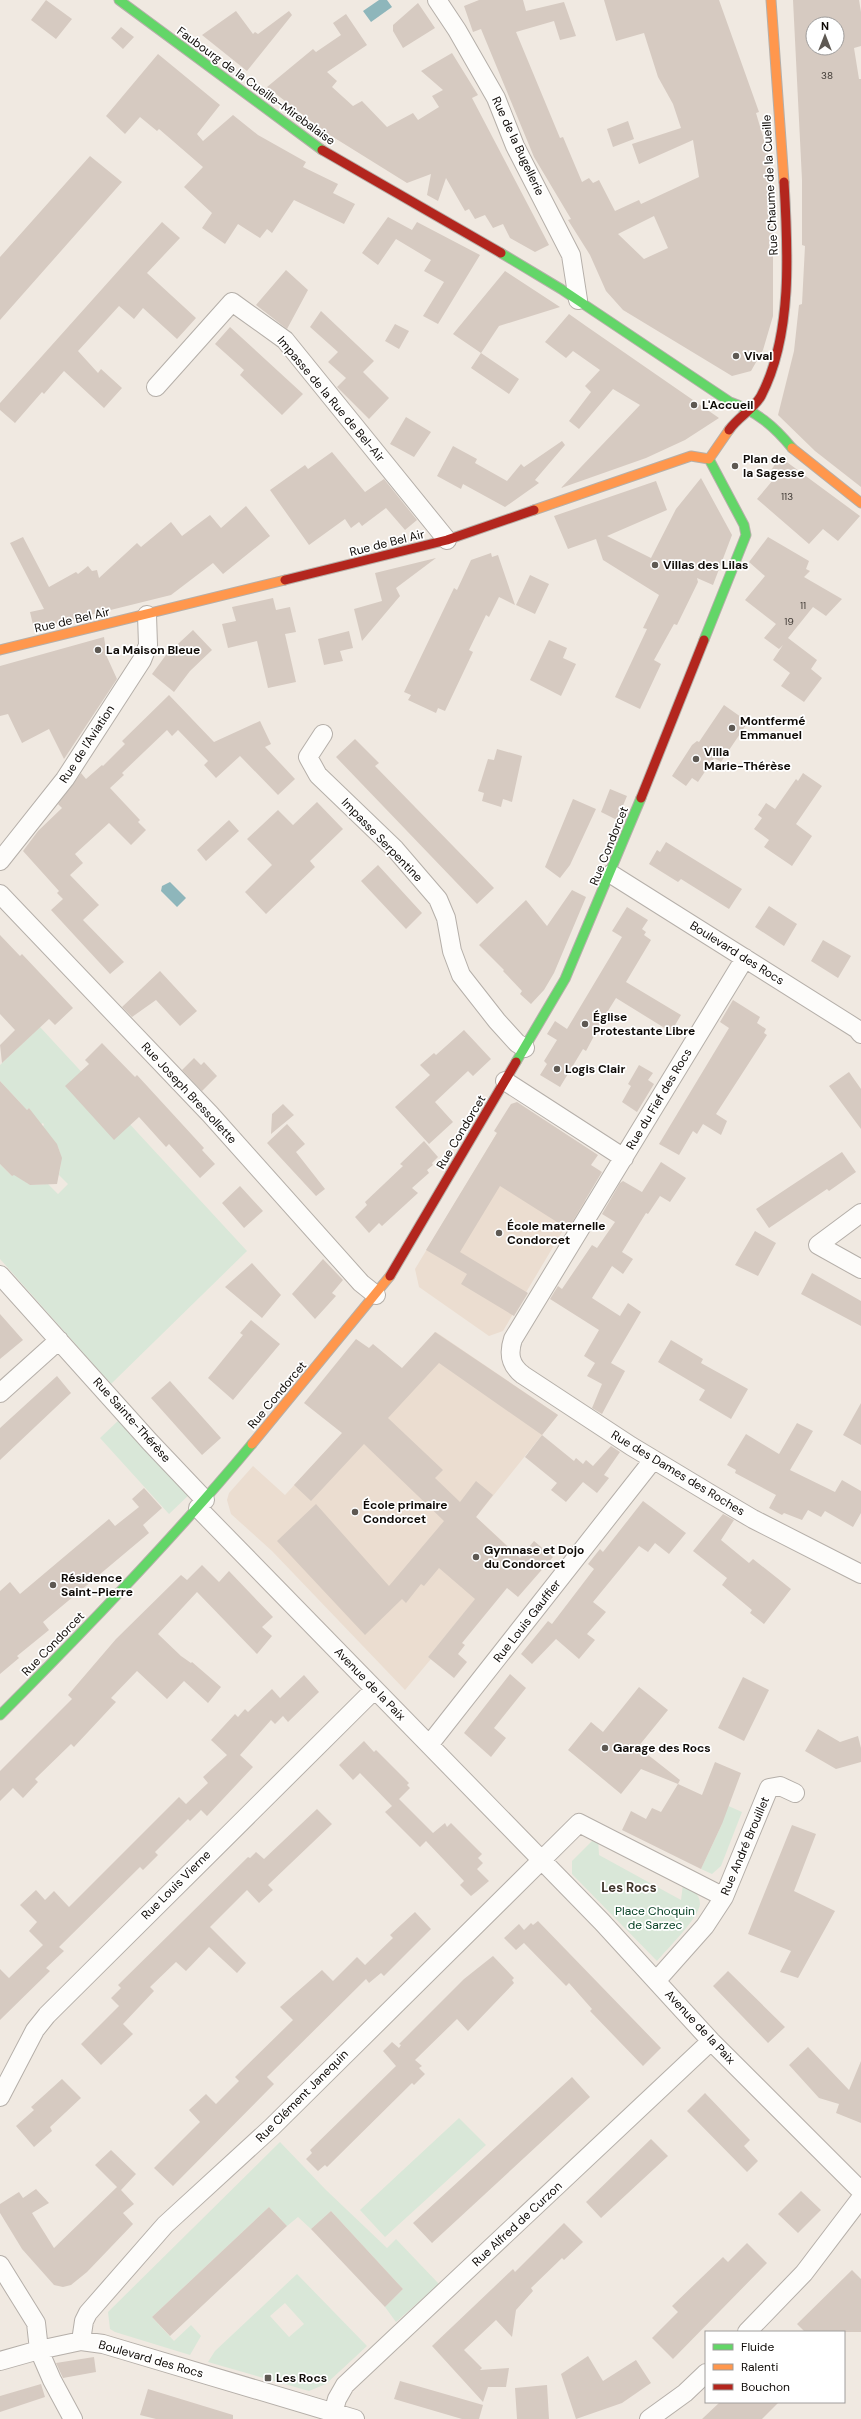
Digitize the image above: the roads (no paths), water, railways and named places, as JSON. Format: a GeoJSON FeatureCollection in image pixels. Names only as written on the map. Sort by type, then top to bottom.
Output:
{"type":"FeatureCollection","features":[{"type":"Feature","properties":{"kind":"street","name":"Faubourg de la Cueille-Mirebalaise"},"geometry":{"type":"LineString","coordinates":[[119,0],[321,150],[508,257],[578,300],[730,402],[750,409],[779,432],[795,452],[861,503]]}},
{"type":"Feature","properties":{"kind":"street","name":"Rue de la Bugellerie"},"geometry":{"type":"LineString","coordinates":[[437,0],[457,30],[496,98],[515,146],[571,255],[578,300]]}},
{"type":"Feature","properties":{"kind":"street","name":"Rue Chaume de la Cueille"},"geometry":{"type":"LineString","coordinates":[[750,409],[760,398],[773,369],[785,318],[786,214],[771,0]]}},
{"type":"Feature","properties":{"kind":"street","name":"Impasse de la Rue de Bel-Air"},"geometry":{"type":"LineString","coordinates":[[156,387],[232,302],[285,340],[448,540]]}},
{"type":"Feature","properties":{"kind":"street"},"geometry":{"type":"LineString","coordinates":[[709,459],[734,423],[750,409]]}},
{"type":"Feature","properties":{"kind":"street","name":"Rue de Bel Air"},"geometry":{"type":"LineString","coordinates":[[0,650],[448,540],[691,456],[709,459]]}},
{"type":"Feature","properties":{"kind":"street","name":"Rue Condorcet"},"geometry":{"type":"LineString","coordinates":[[0,1715],[67,1648],[202,1504],[385,1284],[565,979],[611,874],[746,535],[744,525],[709,459]]}},
{"type":"Feature","properties":{"kind":"street","name":"Rue de l'Aviation"},"geometry":{"type":"LineString","coordinates":[[0,861],[65,779],[142,660],[148,645],[147,615]]}},
{"type":"Feature","properties":{"kind":"street","name":"Impasse Serpentine"},"geometry":{"type":"LineString","coordinates":[[323,734],[308,757],[318,775],[395,849],[438,899],[446,918],[452,952],[462,975],[497,1021],[517,1043],[525,1048]]}},
{"type":"Feature","properties":{"kind":"street","name":"Boulevard des Rocs"},"geometry":{"type":"LineString","coordinates":[[611,874],[857,1029],[861,1034]]}},
{"type":"Feature","properties":{"kind":"street","name":"Rue Joseph Bressollette"},"geometry":{"type":"LineString","coordinates":[[0,894],[93,989],[210,1114],[361,1283],[376,1295]]}},
{"type":"Feature","properties":{"kind":"street","name":"Rue du Fief des Rocs"},"geometry":{"type":"LineString","coordinates":[[510,1355],[513,1339],[745,958]]}},
{"type":"Feature","properties":{"kind":"street","name":"Rue du Fief des Rocs"},"geometry":{"type":"LineString","coordinates":[[506,1081],[624,1158]]}},
{"type":"Feature","properties":{"kind":"street"},"geometry":{"type":"LineString","coordinates":[[861,1213],[818,1245],[861,1269]]}},
{"type":"Feature","properties":{"kind":"street","name":"Rue Sainte-Thérèse"},"geometry":{"type":"LineString","coordinates":[[0,1275],[59,1340],[202,1504]]}},
{"type":"Feature","properties":{"kind":"street"},"geometry":{"type":"LineString","coordinates":[[0,1394],[59,1340]]}},
{"type":"Feature","properties":{"kind":"street","name":"Rue des Dames des Roches"},"geometry":{"type":"LineString","coordinates":[[510,1355],[512,1363],[523,1375],[653,1460],[753,1519],[861,1574]]}},
{"type":"Feature","properties":{"kind":"street","name":"Rue Louis Gauffier"},"geometry":{"type":"LineString","coordinates":[[429,1745],[653,1460]]}},
{"type":"Feature","properties":{"kind":"street","name":"Avenue de la Paix"},"geometry":{"type":"LineString","coordinates":[[202,1504],[374,1690],[657,1980],[711,2041],[861,2191]]}},
{"type":"Feature","properties":{"kind":"street","name":"Rue Louis Vierne"},"geometry":{"type":"LineString","coordinates":[[0,2097],[35,2030],[47,2015],[374,1690]]}},
{"type":"Feature","properties":{"kind":"street","name":"Rue André Brouillet"},"geometry":{"type":"LineString","coordinates":[[657,1980],[705,1926],[724,1897],[769,1788],[780,1786],[795,1792]]}},
{"type":"Feature","properties":{"kind":"street"},"geometry":{"type":"LineString","coordinates":[[541,1861],[579,1823],[724,1897]]}},
{"type":"Feature","properties":{"kind":"street","name":"Rue Clément Janequin"},"geometry":{"type":"LineString","coordinates":[[81,2341],[84,2321],[88,2313],[165,2226],[272,2127],[541,1861]]}},
{"type":"Feature","properties":{"kind":"street","name":"Rue Alfred de Curzon"},"geometry":{"type":"LineString","coordinates":[[333,2413],[337,2399],[345,2386],[711,2041]]}},
{"type":"Feature","properties":{"kind":"street"},"geometry":{"type":"LineString","coordinates":[[748,2331],[804,2273],[861,2198]]}},
{"type":"Feature","properties":{"kind":"street"},"geometry":{"type":"LineString","coordinates":[[0,2264],[36,2323],[39,2350],[52,2380],[73,2419]]}},
{"type":"Feature","properties":{"kind":"street","name":"Boulevard des Rocs"},"geometry":{"type":"LineString","coordinates":[[0,2361],[39,2350],[81,2341],[103,2344],[355,2419]]}},
{"type":"Feature","properties":{"kind":"street"},"geometry":{"type":"LineString","coordinates":[[649,2419],[685,2393],[705,2374]]}},
{"type":"Feature","properties":{"kind":"water"},"geometry":{"type":"Polygon","coordinates":[[[379,0],[387,0],[392,7],[371,22],[363,11],[379,0]]]}},
{"type":"Feature","properties":{"kind":"water"},"geometry":{"type":"Polygon","coordinates":[[[170,882],[186,898],[177,907],[161,891],[162,886],[170,882]]]}},
{"type":"Feature","properties":{"kind":"place","name":"Vival"},"geometry":{"type":"Point","coordinates":[736,356]}},
{"type":"Feature","properties":{"kind":"place","name":"L'Accueil"},"geometry":{"type":"Point","coordinates":[694,405]}},
{"type":"Feature","properties":{"kind":"place","name":"Plan de la Sagesse"},"geometry":{"type":"Point","coordinates":[735,466]}},
{"type":"Feature","properties":{"kind":"place","name":"Villas des Lilas"},"geometry":{"type":"Point","coordinates":[655,565]}},
{"type":"Feature","properties":{"kind":"place","name":"La Maison Bleue"},"geometry":{"type":"Point","coordinates":[98,650]}},
{"type":"Feature","properties":{"kind":"place","name":"Montfermé Emmanuel"},"geometry":{"type":"Point","coordinates":[732,728]}},
{"type":"Feature","properties":{"kind":"place","name":"Villa Marie-Thérèse"},"geometry":{"type":"Point","coordinates":[696,759]}},
{"type":"Feature","properties":{"kind":"place","name":"Église Protestante Libre"},"geometry":{"type":"Point","coordinates":[585,1024]}},
{"type":"Feature","properties":{"kind":"place","name":"Logis Clair"},"geometry":{"type":"Point","coordinates":[557,1069]}},
{"type":"Feature","properties":{"kind":"place","name":"École maternelle Condorcet"},"geometry":{"type":"Point","coordinates":[499,1233]}},
{"type":"Feature","properties":{"kind":"place","name":"École primaire Condorcet"},"geometry":{"type":"Point","coordinates":[355,1512]}},
{"type":"Feature","properties":{"kind":"place","name":"Gymnase et Dojo du Condorcet"},"geometry":{"type":"Point","coordinates":[476,1557]}},
{"type":"Feature","properties":{"kind":"place","name":"Résidence Saint-Pierre"},"geometry":{"type":"Point","coordinates":[53,1585]}},
{"type":"Feature","properties":{"kind":"place","name":"Garage des Rocs"},"geometry":{"type":"Point","coordinates":[605,1748]}},
{"type":"Feature","properties":{"kind":"place","name":"Les Rocs"},"geometry":{"type":"Point","coordinates":[268,2378]}},
{"type":"Feature","properties":{"kind":"district","name":"Les Rocs"},"geometry":{"type":"Point","coordinates":[629,1887]}},
{"type":"Feature","properties":{"kind":"park label","name":"Place Choquin de Sarzec"},"geometry":{"type":"Point","coordinates":[655,1918]}}]}
